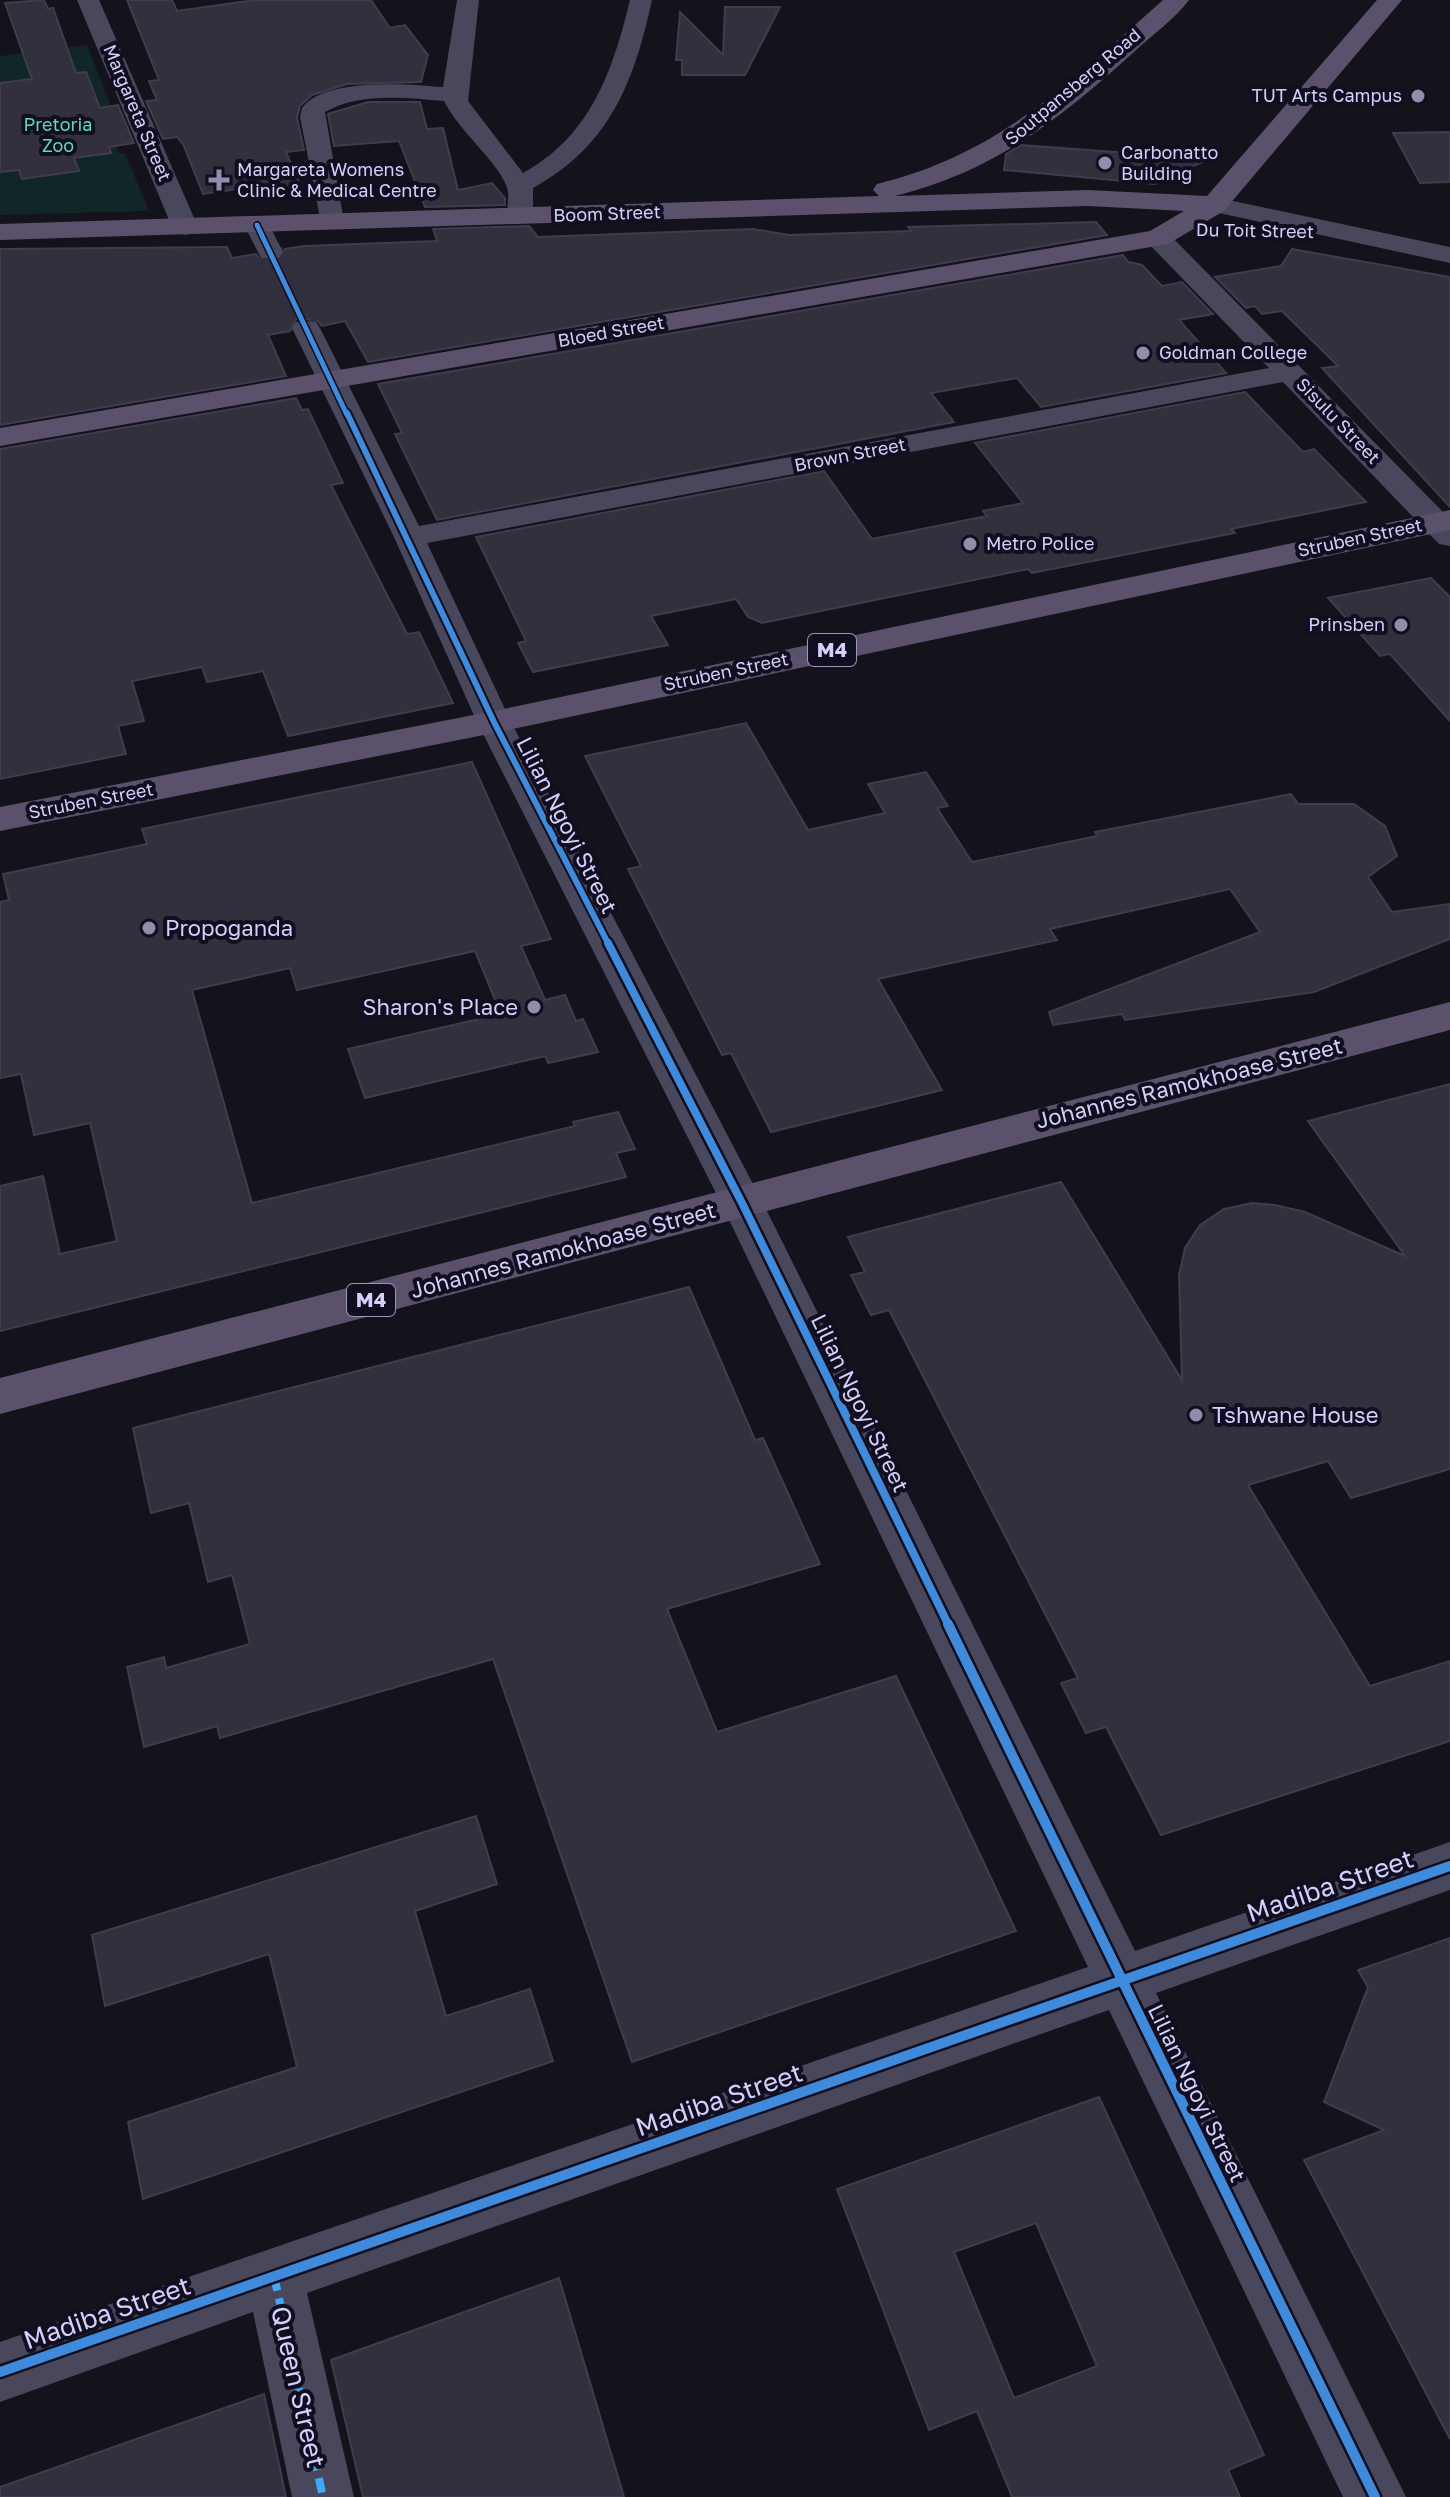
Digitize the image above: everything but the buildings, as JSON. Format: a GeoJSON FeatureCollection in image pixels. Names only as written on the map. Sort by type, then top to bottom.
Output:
{"type":"FeatureCollection","features":[{"type":"Feature","properties":{"kind":"main road","name":"Soutpansberg Road"},"geometry":{"type":"LineString","coordinates":[[729,210],[892,189],[968,166],[1030,128],[1177,0]]}},
{"type":"Feature","properties":{"kind":"main road"},"geometry":{"type":"LineString","coordinates":[[1214,205],[1390,0]]}},
{"type":"Feature","properties":{"kind":"main road","name":"Boom Street"},"geometry":{"type":"LineString","coordinates":[[0,232],[1104,198],[1214,205]]}},
{"type":"Feature","properties":{"kind":"main road"},"geometry":{"type":"LineString","coordinates":[[1049,202],[1116,211],[1164,235]]}},
{"type":"Feature","properties":{"kind":"main road","name":"Bloed Street"},"geometry":{"type":"LineString","coordinates":[[0,437],[1164,235],[1214,205]]}},
{"type":"Feature","properties":{"kind":"main road","name":"Struben Street"},"geometry":{"type":"LineString","coordinates":[[0,819],[494,722],[1445,526]]}},
{"type":"Feature","properties":{"kind":"main road","name":"Johannes Ramokhoase Street"},"geometry":{"type":"LineString","coordinates":[[0,1396],[1450,1016]]}},
{"type":"Feature","properties":{"kind":"street","name":"Margareta Street"},"geometry":{"type":"LineString","coordinates":[[88,0],[185,227]]}},
{"type":"Feature","properties":{"kind":"street"},"geometry":{"type":"LineString","coordinates":[[468,0],[455,95],[463,115],[520,185],[520,217]]}},
{"type":"Feature","properties":{"kind":"street"},"geometry":{"type":"LineString","coordinates":[[520,185],[540,176],[566,155],[612,98],[620,83],[641,0]]}},
{"type":"Feature","properties":{"kind":"street"},"geometry":{"type":"LineString","coordinates":[[331,222],[312,117],[314,108],[341,96],[411,91],[455,95]]}},
{"type":"Feature","properties":{"kind":"street","name":"Du Toit Street"},"geometry":{"type":"LineString","coordinates":[[1214,205],[1450,255]]}},
{"type":"Feature","properties":{"kind":"street"},"geometry":{"type":"LineString","coordinates":[[257,225],[270,252]]}},
{"type":"Feature","properties":{"kind":"street","name":"Du Toit Street"},"geometry":{"type":"LineString","coordinates":[[1164,235],[1235,227],[1339,233]]}},
{"type":"Feature","properties":{"kind":"street","name":"Sisulu Street"},"geometry":{"type":"LineString","coordinates":[[1164,235],[1292,372],[1445,526]]}},
{"type":"Feature","properties":{"kind":"street","name":"Lilian Ngoyi Street"},"geometry":{"type":"LineString","coordinates":[[306,328],[409,537],[494,722],[742,1203],[1375,2497]]}},
{"type":"Feature","properties":{"kind":"street","name":"Brown Street"},"geometry":{"type":"LineString","coordinates":[[409,537],[1292,372]]}},
{"type":"Feature","properties":{"kind":"street","name":"Madiba Street"},"geometry":{"type":"LineString","coordinates":[[0,2372],[1450,1866]]}},
{"type":"Feature","properties":{"kind":"street","name":"Queen Street"},"geometry":{"type":"LineString","coordinates":[[274,2276],[323,2497]]}},
{"type":"Feature","properties":{"kind":"green space","name":"Pretoria Zoo"},"geometry":{"type":"Polygon","coordinates":[[[87,45],[125,142],[115,144],[118,153],[125,153],[149,211],[0,215],[0,56],[87,45]]]}},
{"type":"Feature","properties":{"kind":"tunnel"},"geometry":{"type":"LineString","coordinates":[[270,252],[306,328]]}},
{"type":"Feature","properties":{"kind":"marked path"},"geometry":{"type":"LineString","coordinates":[[274,2276],[323,2497]]}},
{"type":"Feature","properties":{"kind":"cycle path"},"geometry":{"type":"LineString","coordinates":[[257,225],[494,722],[742,1203],[1375,2497]]}},
{"type":"Feature","properties":{"kind":"cycle path"},"geometry":{"type":"LineString","coordinates":[[0,2372],[1450,1866]]}},
{"type":"Feature","properties":{"kind":"place","name":"TUT Arts Campus"},"geometry":{"type":"Point","coordinates":[1418,96]}},
{"type":"Feature","properties":{"kind":"place","name":"Carbonatto Building"},"geometry":{"type":"Point","coordinates":[1105,163]}},
{"type":"Feature","properties":{"kind":"place","name":"Margareta Womens Clinic & Medical Centre"},"geometry":{"type":"Point","coordinates":[219,180]}},
{"type":"Feature","properties":{"kind":"place","name":"Goldman College"},"geometry":{"type":"Point","coordinates":[1143,353]}},
{"type":"Feature","properties":{"kind":"place","name":"Metro Police"},"geometry":{"type":"Point","coordinates":[970,544]}},
{"type":"Feature","properties":{"kind":"place","name":"Prinsben"},"geometry":{"type":"Point","coordinates":[1401,625]}},
{"type":"Feature","properties":{"kind":"place","name":"Propoganda"},"geometry":{"type":"Point","coordinates":[149,928]}},
{"type":"Feature","properties":{"kind":"place","name":"Sharon's Place"},"geometry":{"type":"Point","coordinates":[534,1007]}},
{"type":"Feature","properties":{"kind":"place","name":"Tshwane House"},"geometry":{"type":"Point","coordinates":[1196,1415]}}]}
